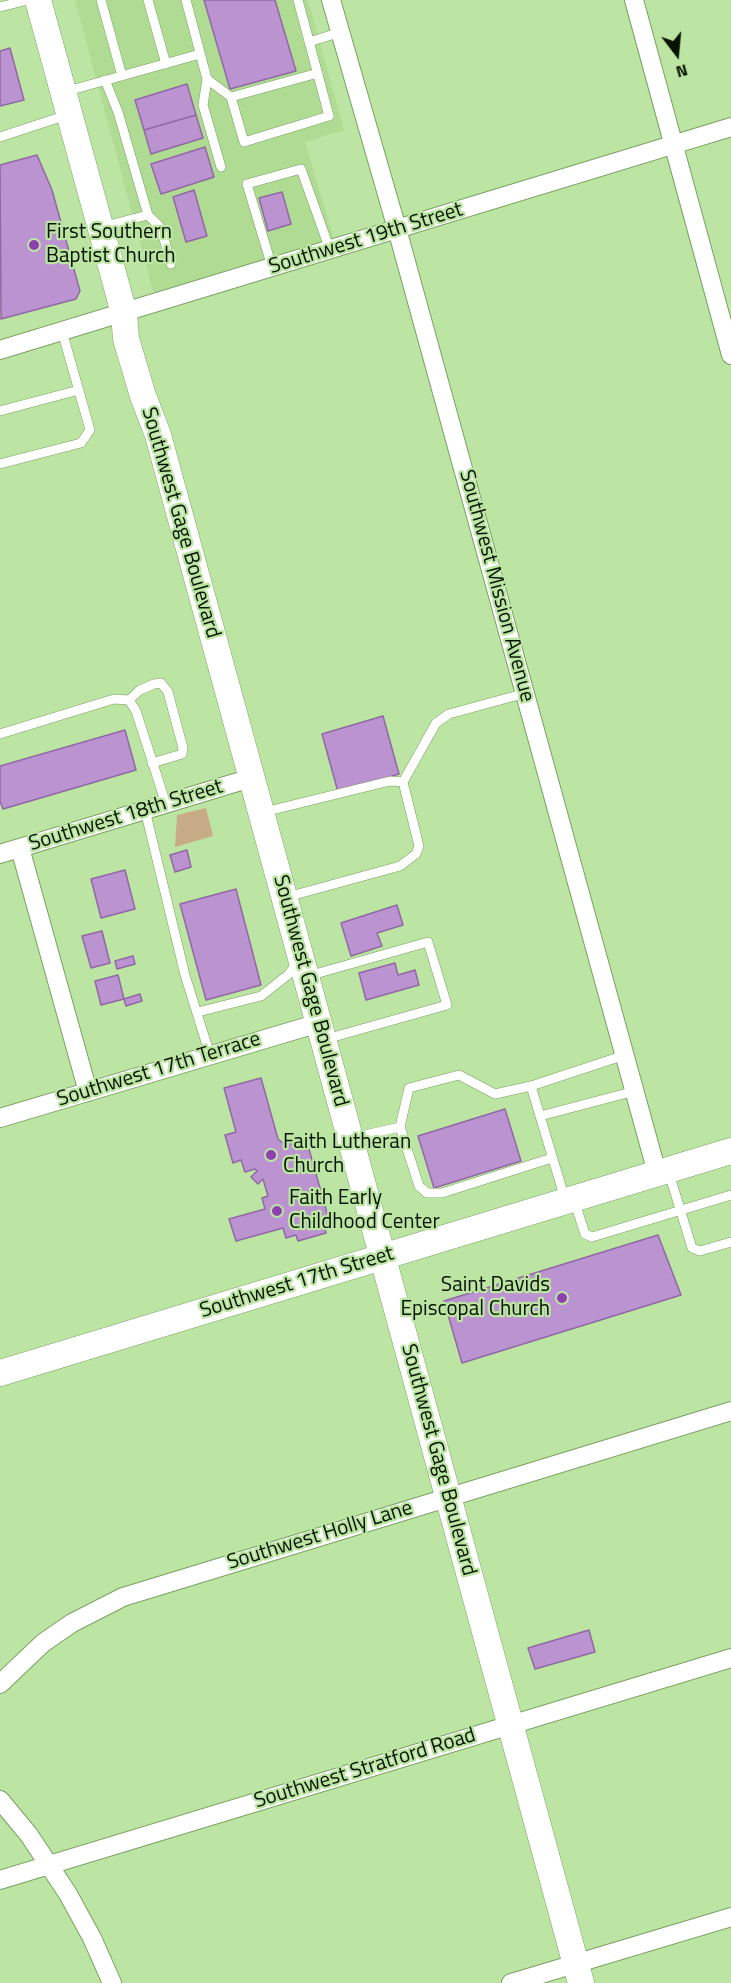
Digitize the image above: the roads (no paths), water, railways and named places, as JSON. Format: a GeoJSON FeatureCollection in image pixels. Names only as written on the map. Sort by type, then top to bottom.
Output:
{"type":"FeatureCollection","features":[{"type":"Feature","properties":{"kind":"main road","name":"Southwest Gage Boulevard"},"geometry":{"type":"LineString","coordinates":[[38,0],[124,313],[126,339],[143,396],[158,435],[578,1973]]}},
{"type":"Feature","properties":{"kind":"main road","name":"Southwest 17th Street"},"geometry":{"type":"LineString","coordinates":[[0,1373],[731,1151]]}},
{"type":"Feature","properties":{"kind":"street","name":"Southwest Mission Avenue"},"geometry":{"type":"LineString","coordinates":[[331,0],[397,229],[625,1055],[663,1172]]}},
{"type":"Feature","properties":{"kind":"street"},"geometry":{"type":"LineString","coordinates":[[634,0],[731,355]]}},
{"type":"Feature","properties":{"kind":"street","name":"Southwest 19th Street"},"geometry":{"type":"LineString","coordinates":[[0,350],[731,128]]}},
{"type":"Feature","properties":{"kind":"street","name":"Southwest 18th Street"},"geometry":{"type":"LineString","coordinates":[[0,854],[251,778]]}},
{"type":"Feature","properties":{"kind":"street"},"geometry":{"type":"LineString","coordinates":[[20,848],[88,1092]]}},
{"type":"Feature","properties":{"kind":"street","name":"Southwest 17th Terrace"},"geometry":{"type":"LineString","coordinates":[[0,1118],[210,1055],[321,1031]]}},
{"type":"Feature","properties":{"kind":"street","name":"Southwest Holly Lane"},"geometry":{"type":"LineString","coordinates":[[0,1684],[43,1643],[72,1623],[115,1600],[731,1411]]}},
{"type":"Feature","properties":{"kind":"street","name":"Southwest Stratford Road"},"geometry":{"type":"LineString","coordinates":[[0,1880],[731,1658]]}},
{"type":"Feature","properties":{"kind":"street"},"geometry":{"type":"LineString","coordinates":[[0,1800],[49,1864],[92,1938],[112,1983]]}},
{"type":"Feature","properties":{"kind":"street"},"geometry":{"type":"LineString","coordinates":[[511,1983],[578,1973],[731,1917]]}},
{"type":"Feature","properties":{"kind":"lane"},"geometry":{"type":"LineString","coordinates":[[0,8],[28,0]]}},
{"type":"Feature","properties":{"kind":"lane"},"geometry":{"type":"LineString","coordinates":[[101,0],[122,76]]}},
{"type":"Feature","properties":{"kind":"lane"},"geometry":{"type":"LineString","coordinates":[[186,0],[207,79],[203,105],[221,166]]}},
{"type":"Feature","properties":{"kind":"lane"},"geometry":{"type":"LineString","coordinates":[[207,79],[231,97],[244,142],[329,116],[298,0]]}},
{"type":"Feature","properties":{"kind":"lane"},"geometry":{"type":"LineString","coordinates":[[151,1],[165,64]]}},
{"type":"Feature","properties":{"kind":"lane"},"geometry":{"type":"LineString","coordinates":[[309,42],[341,32]]}},
{"type":"Feature","properties":{"kind":"lane"},"geometry":{"type":"LineString","coordinates":[[0,137],[105,80],[200,54]]}},
{"type":"Feature","properties":{"kind":"lane"},"geometry":{"type":"LineString","coordinates":[[231,97],[318,73]]}},
{"type":"Feature","properties":{"kind":"lane"},"geometry":{"type":"LineString","coordinates":[[105,80],[118,112],[148,215],[161,228],[171,264]]}},
{"type":"Feature","properties":{"kind":"lane"},"geometry":{"type":"LineString","coordinates":[[272,267],[247,184],[301,169],[330,250]]}},
{"type":"Feature","properties":{"kind":"lane"},"geometry":{"type":"LineString","coordinates":[[101,227],[148,215]]}},
{"type":"Feature","properties":{"kind":"lane"},"geometry":{"type":"LineString","coordinates":[[0,464],[81,443],[90,430],[62,331]]}},
{"type":"Feature","properties":{"kind":"lane"},"geometry":{"type":"LineString","coordinates":[[0,411],[79,390]]}},
{"type":"Feature","properties":{"kind":"lane"},"geometry":{"type":"LineString","coordinates":[[0,734],[114,699],[129,700],[140,690],[161,683],[168,692],[183,748],[182,754],[152,763]]}},
{"type":"Feature","properties":{"kind":"lane"},"geometry":{"type":"LineString","coordinates":[[284,897],[400,866],[416,854],[419,846],[403,782],[436,723],[449,714],[526,693]]}},
{"type":"Feature","properties":{"kind":"lane"},"geometry":{"type":"LineString","coordinates":[[129,700],[136,711],[166,804]]}},
{"type":"Feature","properties":{"kind":"lane"},"geometry":{"type":"LineString","coordinates":[[261,813],[390,781],[403,782]]}},
{"type":"Feature","properties":{"kind":"lane"},"geometry":{"type":"LineString","coordinates":[[145,810],[185,975],[210,1055]]}},
{"type":"Feature","properties":{"kind":"lane"},"geometry":{"type":"LineString","coordinates":[[198,1012],[261,996],[289,974],[304,967],[428,942],[447,1005],[321,1031]]}},
{"type":"Feature","properties":{"kind":"lane"},"geometry":{"type":"LineString","coordinates":[[552,1158],[433,1194],[423,1191],[400,1127],[408,1088],[459,1076],[495,1094],[531,1086],[625,1055]]}},
{"type":"Feature","properties":{"kind":"lane"},"geometry":{"type":"LineString","coordinates":[[531,1086],[552,1158],[588,1237],[731,1195]]}},
{"type":"Feature","properties":{"kind":"lane"},"geometry":{"type":"LineString","coordinates":[[540,1116],[635,1090]]}},
{"type":"Feature","properties":{"kind":"lane"},"geometry":{"type":"LineString","coordinates":[[351,1138],[400,1127]]}},
{"type":"Feature","properties":{"kind":"lane"},"geometry":{"type":"LineString","coordinates":[[663,1172],[681,1211],[695,1251],[731,1242]]}},
{"type":"Feature","properties":{"kind":"place","name":"First Southern Baptist Church"},"geometry":{"type":"Point","coordinates":[34,245]}},
{"type":"Feature","properties":{"kind":"place","name":"Faith Lutheran Church"},"geometry":{"type":"Point","coordinates":[271,1155]}},
{"type":"Feature","properties":{"kind":"place","name":"Faith Early Childhood Center"},"geometry":{"type":"Point","coordinates":[277,1211]}},
{"type":"Feature","properties":{"kind":"place","name":"Saint Davids Episcopal Church"},"geometry":{"type":"Point","coordinates":[562,1298]}}]}
